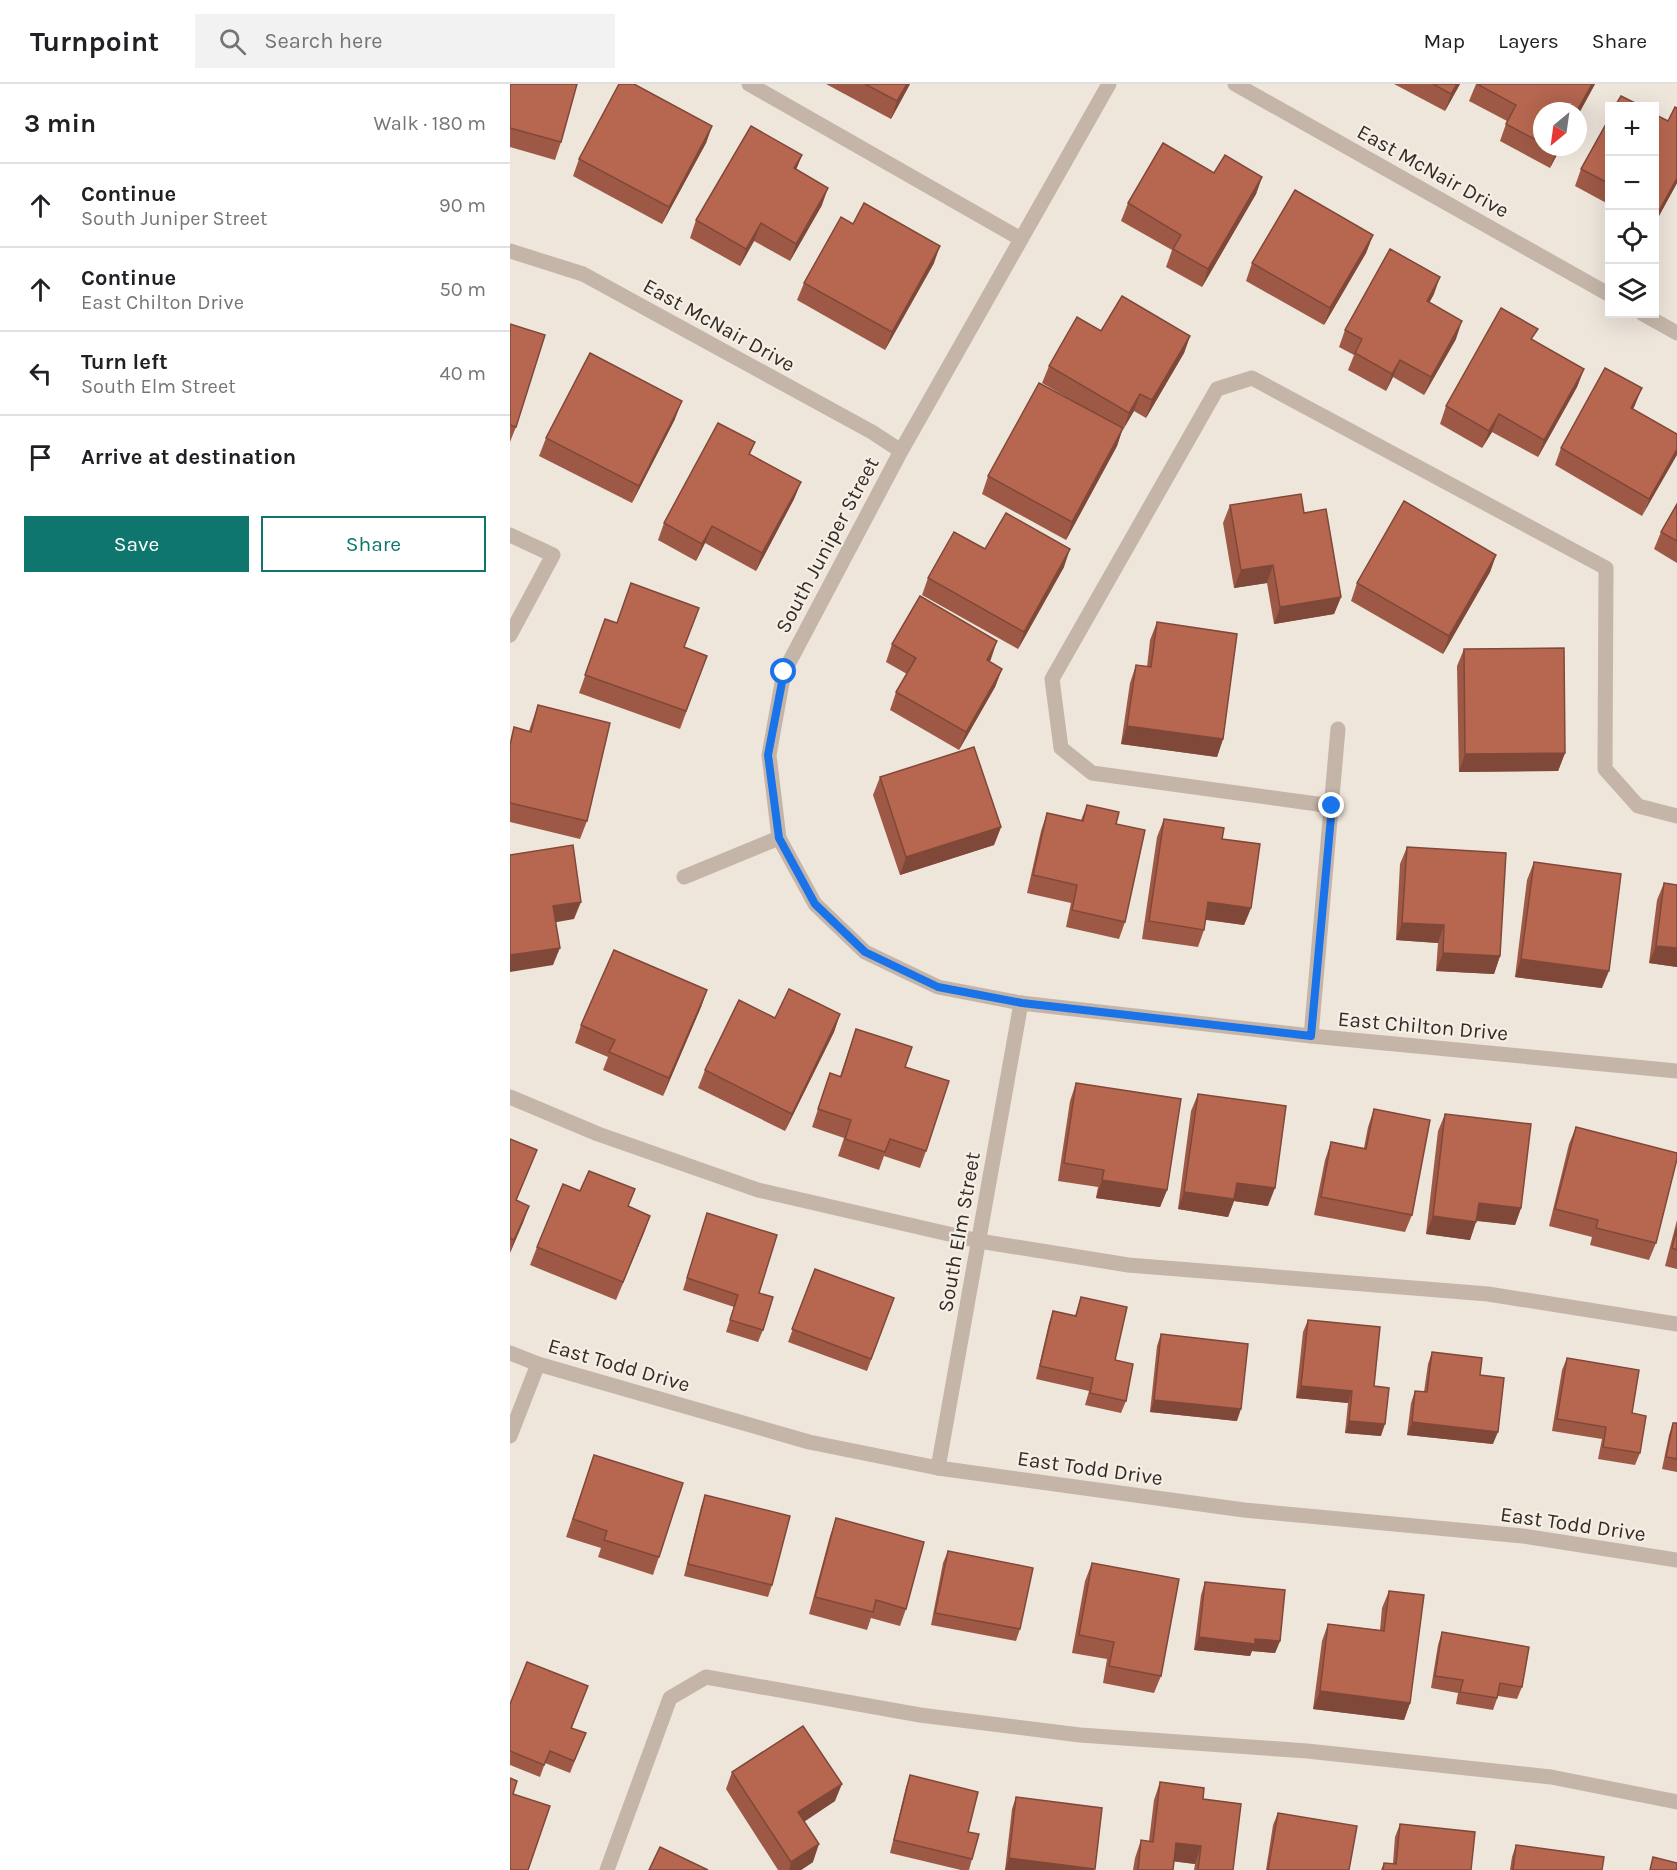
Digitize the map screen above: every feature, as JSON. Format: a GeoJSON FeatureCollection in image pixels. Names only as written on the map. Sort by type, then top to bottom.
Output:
{"type":"FeatureCollection","features":[{"type":"Feature","properties":{"kind":"street"},"geometry":{"type":"LineString","coordinates":[[749,84],[1021,239]]}},
{"type":"Feature","properties":{"kind":"street","name":"South Juniper Street"},"geometry":{"type":"LineString","coordinates":[[1022,1003],[938,987],[865,952],[815,904],[779,838],[768,755],[784,672],[901,451],[1109,84]]}},
{"type":"Feature","properties":{"kind":"street","name":"East McNair Drive"},"geometry":{"type":"LineString","coordinates":[[1235,84],[1605,292]]}},
{"type":"Feature","properties":{"kind":"street","name":"East McNair Drive"},"geometry":{"type":"LineString","coordinates":[[510,251],[583,274],[862,426],[901,451]]}},
{"type":"Feature","properties":{"kind":"street"},"geometry":{"type":"LineString","coordinates":[[1650,318],[1677,333]]}},
{"type":"Feature","properties":{"kind":"street"},"geometry":{"type":"LineString","coordinates":[[1332,806],[1092,773],[1061,748],[1052,679],[1216,389],[1252,378],[1606,568],[1605,769],[1638,806],[1677,816]]}},
{"type":"Feature","properties":{"kind":"street"},"geometry":{"type":"LineString","coordinates":[[510,535],[553,555],[510,635]]}},
{"type":"Feature","properties":{"kind":"street"},"geometry":{"type":"LineString","coordinates":[[1311,1036],[1338,729]]}},
{"type":"Feature","properties":{"kind":"street"},"geometry":{"type":"LineString","coordinates":[[684,877],[779,838]]}},
{"type":"Feature","properties":{"kind":"street","name":"East Chilton Drive"},"geometry":{"type":"LineString","coordinates":[[1022,1003],[1311,1036],[1677,1071]]}},
{"type":"Feature","properties":{"kind":"street","name":"South Elm Street"},"geometry":{"type":"LineString","coordinates":[[938,1468],[1022,1003]]}},
{"type":"Feature","properties":{"kind":"street"},"geometry":{"type":"LineString","coordinates":[[510,1097],[598,1134],[758,1190],[979,1241],[1128,1265],[1488,1294],[1677,1324]]}},
{"type":"Feature","properties":{"kind":"street","name":"East Todd Drive"},"geometry":{"type":"LineString","coordinates":[[510,1353],[538,1364],[809,1442],[938,1468],[1244,1510],[1523,1536],[1677,1560]]}},
{"type":"Feature","properties":{"kind":"street"},"geometry":{"type":"LineString","coordinates":[[510,1436],[538,1364]]}},
{"type":"Feature","properties":{"kind":"street"},"geometry":{"type":"LineString","coordinates":[[607,1870],[670,1698],[706,1677],[932,1716],[1080,1735],[1307,1751],[1551,1777],[1677,1802]]}},
{"type":"Feature","properties":{"kind":"building"},"geometry":{"type":"Polygon","coordinates":[[[510,84],[577,84],[561,142],[510,128],[510,84]]]}},
{"type":"Feature","properties":{"kind":"building"},"geometry":{"type":"Polygon","coordinates":[[[619,84],[634,84],[712,126],[669,207],[579,159],[619,84]]]}},
{"type":"Feature","properties":{"kind":"building"},"geometry":{"type":"Polygon","coordinates":[[[865,84],[907,84],[897,101],[865,84]]]}},
{"type":"Feature","properties":{"kind":"building"},"geometry":{"type":"Polygon","coordinates":[[[1433,84],[1457,84],[1451,94],[1433,84]]]}},
{"type":"Feature","properties":{"kind":"building"},"geometry":{"type":"Polygon","coordinates":[[[1477,84],[1592,84],[1582,102],[1533,102],[1533,138],[1506,124],[1516,105],[1477,84]]]}},
{"type":"Feature","properties":{"kind":"building"},"geometry":{"type":"Polygon","coordinates":[[[1621,96],[1633,102],[1617,102],[1621,96]]]}},
{"type":"Feature","properties":{"kind":"building"},"geometry":{"type":"Polygon","coordinates":[[[1675,107],[1677,108],[1677,178],[1659,211],[1659,116],[1668,121],[1675,107]]]}},
{"type":"Feature","properties":{"kind":"building"},"geometry":{"type":"Polygon","coordinates":[[[751,126],[802,155],[794,168],[828,188],[796,244],[761,223],[746,249],[696,220],[751,126]]]}},
{"type":"Feature","properties":{"kind":"building"},"geometry":{"type":"Polygon","coordinates":[[[1605,126],[1605,181],[1581,169],[1605,126]]]}},
{"type":"Feature","properties":{"kind":"building"},"geometry":{"type":"Polygon","coordinates":[[[1163,143],[1214,173],[1225,155],[1262,177],[1208,269],[1173,249],[1181,235],[1128,203],[1163,143]]]}},
{"type":"Feature","properties":{"kind":"building"},"geometry":{"type":"Polygon","coordinates":[[[1295,190],[1373,235],[1330,308],[1252,263],[1295,190]]]}},
{"type":"Feature","properties":{"kind":"building"},"geometry":{"type":"Polygon","coordinates":[[[864,203],[940,246],[892,332],[804,283],[841,217],[853,224],[864,203]]]}},
{"type":"Feature","properties":{"kind":"building"},"geometry":{"type":"Polygon","coordinates":[[[1390,249],[1440,277],[1427,301],[1462,321],[1431,377],[1400,360],[1392,374],[1355,353],[1362,339],[1345,330],[1390,249]]]}},
{"type":"Feature","properties":{"kind":"building"},"geometry":{"type":"Polygon","coordinates":[[[1122,296],[1190,336],[1152,400],[1140,394],[1129,413],[1049,366],[1077,317],[1101,331],[1122,296]]]}},
{"type":"Feature","properties":{"kind":"building"},"geometry":{"type":"Polygon","coordinates":[[[1501,308],[1538,329],[1531,339],[1584,369],[1544,440],[1499,414],[1489,431],[1446,406],[1501,308]]]}},
{"type":"Feature","properties":{"kind":"building"},"geometry":{"type":"Polygon","coordinates":[[[510,324],[545,335],[516,427],[510,425],[510,324]]]}},
{"type":"Feature","properties":{"kind":"building"},"geometry":{"type":"Polygon","coordinates":[[[590,353],[682,401],[639,486],[546,438],[590,353]]]}},
{"type":"Feature","properties":{"kind":"building"},"geometry":{"type":"Polygon","coordinates":[[[1605,368],[1642,388],[1631,408],[1677,434],[1677,449],[1649,499],[1561,448],[1605,368]]]}},
{"type":"Feature","properties":{"kind":"building"},"geometry":{"type":"Polygon","coordinates":[[[1039,383],[1123,428],[1072,522],[988,476],[1039,383]]]}},
{"type":"Feature","properties":{"kind":"building"},"geometry":{"type":"Polygon","coordinates":[[[718,423],[755,442],[749,454],[801,482],[762,553],[712,526],[702,544],[664,523],[718,423]]]}},
{"type":"Feature","properties":{"kind":"building"},"geometry":{"type":"Polygon","coordinates":[[[1301,494],[1304,513],[1326,509],[1341,597],[1280,607],[1273,565],[1241,570],[1230,505],[1301,494]]]}},
{"type":"Feature","properties":{"kind":"building"},"geometry":{"type":"Polygon","coordinates":[[[1404,501],[1496,555],[1449,636],[1357,583],[1404,501]]]}},
{"type":"Feature","properties":{"kind":"building"},"geometry":{"type":"Polygon","coordinates":[[[1677,504],[1677,541],[1661,532],[1677,504]]]}},
{"type":"Feature","properties":{"kind":"building"},"geometry":{"type":"Polygon","coordinates":[[[1006,513],[1070,549],[1024,632],[928,578],[954,532],[985,549],[1006,513]]]}},
{"type":"Feature","properties":{"kind":"building"},"geometry":{"type":"Polygon","coordinates":[[[631,583],[699,608],[684,647],[707,656],[686,711],[585,675],[605,619],[617,623],[631,583]]]}},
{"type":"Feature","properties":{"kind":"building"},"geometry":{"type":"Polygon","coordinates":[[[920,596],[997,641],[987,660],[1002,669],[966,732],[896,692],[916,658],[892,644],[920,596]]]}},
{"type":"Feature","properties":{"kind":"building"},"geometry":{"type":"Polygon","coordinates":[[[1157,622],[1237,634],[1223,739],[1127,726],[1136,665],[1151,667],[1157,622]]]}},
{"type":"Feature","properties":{"kind":"building"},"geometry":{"type":"Polygon","coordinates":[[[1564,648],[1565,753],[1465,754],[1464,649],[1564,648]]]}},
{"type":"Feature","properties":{"kind":"building"},"geometry":{"type":"Polygon","coordinates":[[[538,705],[610,723],[587,821],[510,803],[510,745],[514,727],[531,732],[538,705]]]}},
{"type":"Feature","properties":{"kind":"building"},"geometry":{"type":"Polygon","coordinates":[[[974,747],[1001,827],[906,857],[880,777],[974,747]]]}},
{"type":"Feature","properties":{"kind":"building"},"geometry":{"type":"Polygon","coordinates":[[[1087,805],[1119,812],[1116,824],[1145,830],[1125,922],[1072,910],[1077,885],[1033,875],[1047,813],[1083,821],[1087,805]]]}},
{"type":"Feature","properties":{"kind":"building"},"geometry":{"type":"Polygon","coordinates":[[[1164,819],[1224,828],[1222,839],[1260,844],[1251,908],[1208,902],[1204,930],[1149,921],[1164,819]]]}},
{"type":"Feature","properties":{"kind":"building"},"geometry":{"type":"Polygon","coordinates":[[[573,845],[581,902],[553,906],[560,948],[510,955],[510,855],[573,845]]]}},
{"type":"Feature","properties":{"kind":"building"},"geometry":{"type":"Polygon","coordinates":[[[1407,847],[1506,853],[1500,956],[1443,953],[1444,925],[1402,923],[1407,847]]]}},
{"type":"Feature","properties":{"kind":"building"},"geometry":{"type":"Polygon","coordinates":[[[1534,862],[1621,874],[1609,971],[1521,959],[1534,862]]]}},
{"type":"Feature","properties":{"kind":"building"},"geometry":{"type":"Polygon","coordinates":[[[1664,883],[1677,885],[1677,948],[1656,946],[1664,883]]]}},
{"type":"Feature","properties":{"kind":"building"},"geometry":{"type":"Polygon","coordinates":[[[614,950],[707,990],[669,1078],[609,1052],[615,1040],[581,1025],[614,950]]]}},
{"type":"Feature","properties":{"kind":"building"},"geometry":{"type":"Polygon","coordinates":[[[789,989],[840,1014],[792,1114],[705,1070],[739,1000],[775,1018],[789,989]]]}},
{"type":"Feature","properties":{"kind":"building"},"geometry":{"type":"Polygon","coordinates":[[[856,1029],[912,1047],[905,1067],[949,1081],[926,1151],[890,1139],[885,1152],[845,1139],[851,1120],[818,1109],[830,1073],[841,1077],[856,1029]]]}},
{"type":"Feature","properties":{"kind":"building"},"geometry":{"type":"Polygon","coordinates":[[[1076,1083],[1181,1099],[1167,1190],[1102,1180],[1104,1170],[1064,1163],[1076,1083]]]}},
{"type":"Feature","properties":{"kind":"building"},"geometry":{"type":"Polygon","coordinates":[[[1198,1094],[1286,1106],[1275,1188],[1237,1183],[1234,1199],[1184,1192],[1198,1094]]]}},
{"type":"Feature","properties":{"kind":"building"},"geometry":{"type":"Polygon","coordinates":[[[1374,1109],[1430,1120],[1412,1215],[1321,1197],[1331,1142],[1366,1149],[1374,1109]]]}},
{"type":"Feature","properties":{"kind":"building"},"geometry":{"type":"Polygon","coordinates":[[[1445,1114],[1531,1124],[1521,1208],[1479,1203],[1476,1222],[1433,1216],[1445,1114]]]}},
{"type":"Feature","properties":{"kind":"building"},"geometry":{"type":"Polygon","coordinates":[[[1576,1127],[1677,1153],[1656,1243],[1596,1228],[1598,1220],[1555,1209],[1576,1127]]]}},
{"type":"Feature","properties":{"kind":"building"},"geometry":{"type":"Polygon","coordinates":[[[510,1139],[537,1150],[516,1200],[529,1206],[514,1240],[510,1238],[510,1139]]]}},
{"type":"Feature","properties":{"kind":"building"},"geometry":{"type":"Polygon","coordinates":[[[589,1171],[635,1189],[628,1206],[650,1216],[623,1282],[537,1247],[563,1184],[580,1191],[589,1171]]]}},
{"type":"Feature","properties":{"kind":"building"},"geometry":{"type":"Polygon","coordinates":[[[707,1213],[777,1235],[759,1293],[773,1297],[763,1330],[730,1320],[738,1295],[687,1278],[707,1213]]]}},
{"type":"Feature","properties":{"kind":"building"},"geometry":{"type":"Polygon","coordinates":[[[1677,1228],[1677,1250],[1672,1248],[1677,1228]]]}},
{"type":"Feature","properties":{"kind":"building"},"geometry":{"type":"Polygon","coordinates":[[[815,1269],[894,1298],[871,1359],[792,1329],[815,1269]]]}},
{"type":"Feature","properties":{"kind":"building"},"geometry":{"type":"Polygon","coordinates":[[[1081,1297],[1127,1307],[1115,1360],[1133,1364],[1126,1401],[1090,1393],[1093,1378],[1040,1366],[1053,1311],[1076,1316],[1081,1297]]]}},
{"type":"Feature","properties":{"kind":"building"},"geometry":{"type":"Polygon","coordinates":[[[1308,1320],[1380,1327],[1374,1386],[1389,1388],[1385,1424],[1349,1421],[1352,1391],[1301,1386],[1308,1320]]]}},
{"type":"Feature","properties":{"kind":"building"},"geometry":{"type":"Polygon","coordinates":[[[1161,1334],[1248,1344],[1241,1409],[1154,1400],[1161,1334]]]}},
{"type":"Feature","properties":{"kind":"building"},"geometry":{"type":"Polygon","coordinates":[[[1432,1352],[1482,1358],[1480,1375],[1504,1378],[1498,1432],[1412,1422],[1415,1391],[1427,1392],[1432,1352]]]}},
{"type":"Feature","properties":{"kind":"building"},"geometry":{"type":"Polygon","coordinates":[[[1567,1358],[1639,1370],[1632,1413],[1646,1416],[1640,1453],[1603,1447],[1606,1427],[1557,1419],[1567,1358]]]}},
{"type":"Feature","properties":{"kind":"building"},"geometry":{"type":"Polygon","coordinates":[[[1673,1423],[1677,1423],[1677,1459],[1666,1457],[1673,1423]]]}},
{"type":"Feature","properties":{"kind":"building"},"geometry":{"type":"Polygon","coordinates":[[[594,1455],[683,1483],[659,1557],[604,1540],[607,1531],[573,1519],[594,1455]]]}},
{"type":"Feature","properties":{"kind":"building"},"geometry":{"type":"Polygon","coordinates":[[[705,1495],[790,1516],[772,1585],[688,1564],[705,1495]]]}},
{"type":"Feature","properties":{"kind":"building"},"geometry":{"type":"Polygon","coordinates":[[[836,1518],[924,1542],[906,1609],[876,1600],[873,1612],[815,1597],[836,1518]]]}},
{"type":"Feature","properties":{"kind":"building"},"geometry":{"type":"Polygon","coordinates":[[[948,1551],[1033,1568],[1020,1629],[935,1613],[948,1551]]]}},
{"type":"Feature","properties":{"kind":"building"},"geometry":{"type":"Polygon","coordinates":[[[1092,1563],[1179,1579],[1161,1676],[1109,1666],[1114,1642],[1079,1635],[1092,1563]]]}},
{"type":"Feature","properties":{"kind":"building"},"geometry":{"type":"Polygon","coordinates":[[[1205,1582],[1285,1590],[1280,1641],[1255,1639],[1255,1644],[1199,1637],[1205,1582]]]}},
{"type":"Feature","properties":{"kind":"building"},"geometry":{"type":"Polygon","coordinates":[[[1389,1591],[1424,1595],[1410,1703],[1320,1691],[1328,1624],[1384,1631],[1389,1591]]]}},
{"type":"Feature","properties":{"kind":"building"},"geometry":{"type":"Polygon","coordinates":[[[1442,1632],[1529,1647],[1522,1687],[1500,1683],[1497,1698],[1460,1692],[1463,1680],[1435,1676],[1442,1632]]]}},
{"type":"Feature","properties":{"kind":"building"},"geometry":{"type":"Polygon","coordinates":[[[527,1662],[588,1686],[571,1728],[586,1733],[574,1761],[550,1751],[544,1765],[510,1751],[510,1704],[527,1662]]]}},
{"type":"Feature","properties":{"kind":"building"},"geometry":{"type":"Polygon","coordinates":[[[803,1726],[842,1784],[798,1812],[819,1844],[791,1862],[732,1772],[803,1726]]]}},
{"type":"Feature","properties":{"kind":"building"},"geometry":{"type":"Polygon","coordinates":[[[910,1775],[978,1792],[968,1832],[979,1834],[972,1859],[894,1840],[910,1775]]]}},
{"type":"Feature","properties":{"kind":"building"},"geometry":{"type":"Polygon","coordinates":[[[510,1778],[517,1781],[513,1794],[550,1806],[528,1870],[510,1870],[510,1778]]]}},
{"type":"Feature","properties":{"kind":"building"},"geometry":{"type":"Polygon","coordinates":[[[1160,1782],[1204,1788],[1203,1799],[1241,1804],[1233,1870],[1198,1870],[1201,1846],[1176,1843],[1173,1870],[1138,1870],[1141,1840],[1153,1842],[1160,1782]]]}},
{"type":"Feature","properties":{"kind":"building"},"geometry":{"type":"Polygon","coordinates":[[[1016,1797],[1102,1808],[1095,1869],[1009,1858],[1016,1797]]]}},
{"type":"Feature","properties":{"kind":"building"},"geometry":{"type":"Polygon","coordinates":[[[1278,1813],[1357,1826],[1349,1870],[1268,1870],[1278,1813]]]}},
{"type":"Feature","properties":{"kind":"building"},"geometry":{"type":"Polygon","coordinates":[[[1400,1824],[1475,1832],[1471,1870],[1383,1870],[1384,1863],[1396,1864],[1400,1824]]]}},
{"type":"Feature","properties":{"kind":"building"},"geometry":{"type":"Polygon","coordinates":[[[1516,1845],[1604,1857],[1602,1870],[1513,1870],[1516,1845]]]}},
{"type":"Feature","properties":{"kind":"building"},"geometry":{"type":"Polygon","coordinates":[[[660,1847],[708,1870],[649,1870],[660,1847]]]}},
{"type":"Feature","properties":{"kind":"building"},"geometry":{"type":"Polygon","coordinates":[[[1653,1857],[1677,1863],[1677,1870],[1650,1870],[1653,1857]]]}},
{"type":"Feature","properties":{"kind":"route"},"geometry":{"type":"LineString","coordinates":[[784,672],[768,755],[779,838],[815,904],[865,952],[938,987],[1022,1003],[1311,1036],[1316,1003],[1332,806]]}}]}
